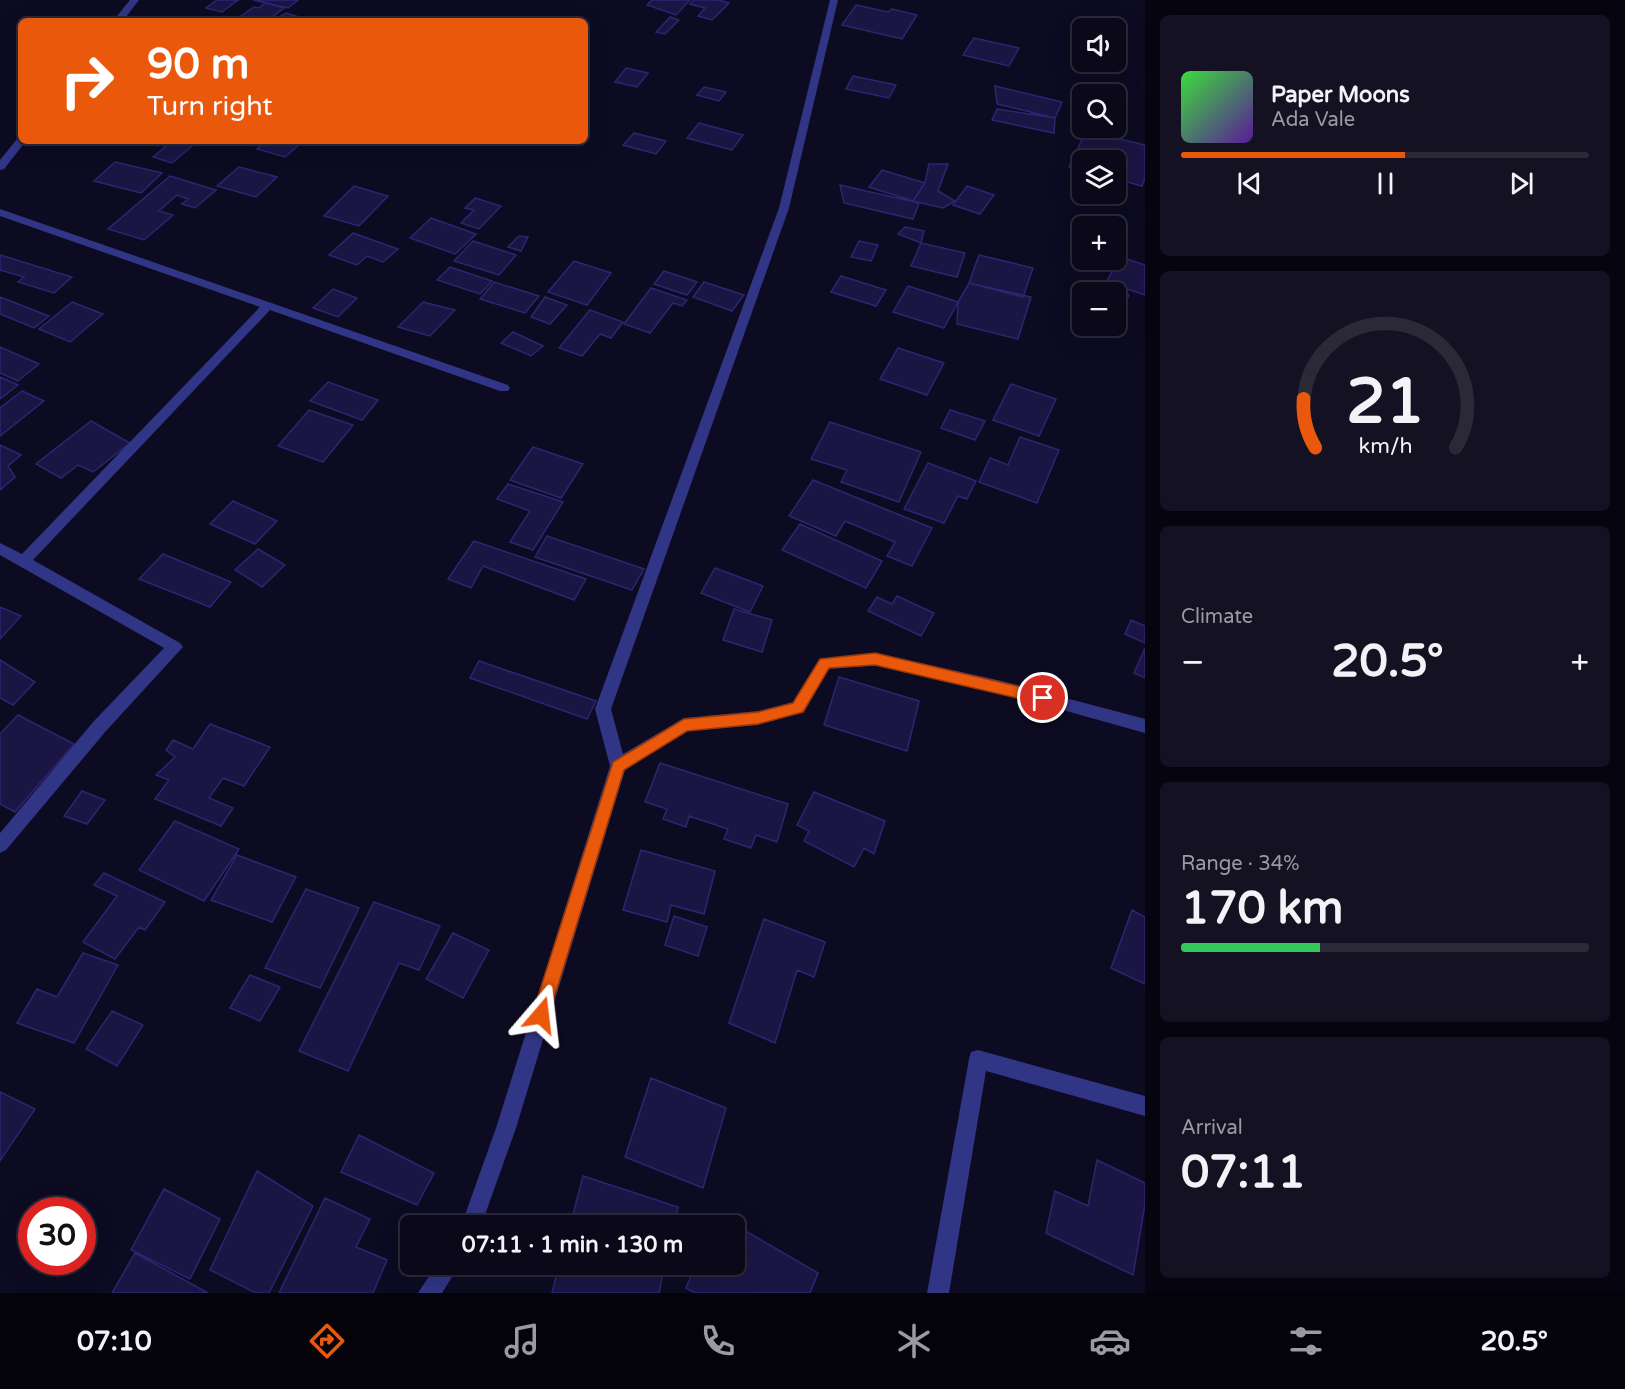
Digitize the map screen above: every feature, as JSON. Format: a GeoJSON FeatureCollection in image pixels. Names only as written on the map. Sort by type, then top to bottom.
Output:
{"type":"FeatureCollection","features":[{"type":"Feature","properties":{"kind":"street"},"geometry":{"type":"LineString","coordinates":[[120,18],[135,0]]}},
{"type":"Feature","properties":{"kind":"street"},"geometry":{"type":"LineString","coordinates":[[475,1215],[506,1128],[618,766],[603,709],[784,208],[834,0]]}},
{"type":"Feature","properties":{"kind":"street"},"geometry":{"type":"LineString","coordinates":[[0,167],[19,144]]}},
{"type":"Feature","properties":{"kind":"street"},"geometry":{"type":"LineString","coordinates":[[0,212],[504,388]]}},
{"type":"Feature","properties":{"kind":"street"},"geometry":{"type":"LineString","coordinates":[[23,561],[267,306]]}},
{"type":"Feature","properties":{"kind":"street"},"geometry":{"type":"LineString","coordinates":[[0,548],[175,646],[100,726],[0,845]]}},
{"type":"Feature","properties":{"kind":"street"},"geometry":{"type":"LineString","coordinates":[[618,766],[684,725],[758,718],[798,707],[825,663],[875,659],[1002,687],[1145,726]]}},
{"type":"Feature","properties":{"kind":"street"},"geometry":{"type":"LineString","coordinates":[[938,1293],[978,1059],[1145,1106]]}},
{"type":"Feature","properties":{"kind":"street"},"geometry":{"type":"LineString","coordinates":[[429,1293],[442,1275]]}},
{"type":"Feature","properties":{"kind":"building"},"geometry":{"type":"Polygon","coordinates":[[[217,0],[238,0],[222,12],[206,8],[217,0]]]}},
{"type":"Feature","properties":{"kind":"building"},"geometry":{"type":"Polygon","coordinates":[[[253,0],[298,0],[288,8],[253,0]]]}},
{"type":"Feature","properties":{"kind":"building"},"geometry":{"type":"Polygon","coordinates":[[[652,0],[690,0],[676,15],[647,5],[652,0]]]}},
{"type":"Feature","properties":{"kind":"building"},"geometry":{"type":"Polygon","coordinates":[[[694,0],[719,0],[729,3],[712,20],[698,16],[705,8],[690,4],[694,0]]]}},
{"type":"Feature","properties":{"kind":"building"},"geometry":{"type":"Polygon","coordinates":[[[265,3],[284,8],[271,18],[241,16],[254,7],[259,8],[265,3]]]}},
{"type":"Feature","properties":{"kind":"building"},"geometry":{"type":"Polygon","coordinates":[[[856,5],[888,12],[892,9],[917,15],[902,39],[842,25],[856,5]]]}},
{"type":"Feature","properties":{"kind":"building"},"geometry":{"type":"Polygon","coordinates":[[[286,13],[302,18],[278,18],[286,13]]]}},
{"type":"Feature","properties":{"kind":"building"},"geometry":{"type":"Polygon","coordinates":[[[670,17],[679,20],[665,34],[656,32],[670,17]]]}},
{"type":"Feature","properties":{"kind":"building"},"geometry":{"type":"Polygon","coordinates":[[[974,38],[1019,48],[1009,66],[963,55],[974,38]]]}},
{"type":"Feature","properties":{"kind":"building"},"geometry":{"type":"Polygon","coordinates":[[[626,68],[648,73],[637,87],[615,82],[626,68]]]}},
{"type":"Feature","properties":{"kind":"building"},"geometry":{"type":"Polygon","coordinates":[[[853,76],[896,85],[889,98],[846,89],[853,76]]]}},
{"type":"Feature","properties":{"kind":"building"},"geometry":{"type":"Polygon","coordinates":[[[995,86],[1062,102],[1055,118],[997,104],[995,86]]]}},
{"type":"Feature","properties":{"kind":"building"},"geometry":{"type":"Polygon","coordinates":[[[704,87],[726,92],[719,101],[697,95],[704,87]]]}},
{"type":"Feature","properties":{"kind":"building"},"geometry":{"type":"Polygon","coordinates":[[[997,109],[1055,118],[1054,133],[992,120],[997,109]]]}},
{"type":"Feature","properties":{"kind":"building"},"geometry":{"type":"Polygon","coordinates":[[[699,123],[743,135],[732,150],[687,138],[699,123]]]}},
{"type":"Feature","properties":{"kind":"building"},"geometry":{"type":"Polygon","coordinates":[[[634,133],[666,141],[656,154],[623,145],[634,133]]]}},
{"type":"Feature","properties":{"kind":"building"},"geometry":{"type":"Polygon","coordinates":[[[1083,138],[1116,138],[1145,145],[1145,178],[1142,186],[1126,182],[1126,150],[1077,150],[1083,138]]]}},
{"type":"Feature","properties":{"kind":"building"},"geometry":{"type":"Polygon","coordinates":[[[168,144],[194,144],[172,163],[153,157],[168,144]]]}},
{"type":"Feature","properties":{"kind":"building"},"geometry":{"type":"Polygon","coordinates":[[[263,144],[300,144],[285,157],[257,149],[263,144]]]}},
{"type":"Feature","properties":{"kind":"building"},"geometry":{"type":"Polygon","coordinates":[[[115,162],[162,173],[141,193],[94,181],[115,162]]]}},
{"type":"Feature","properties":{"kind":"building"},"geometry":{"type":"Polygon","coordinates":[[[929,164],[948,164],[938,191],[955,201],[943,208],[913,201],[925,183],[929,164]]]}},
{"type":"Feature","properties":{"kind":"building"},"geometry":{"type":"Polygon","coordinates":[[[239,167],[277,177],[256,197],[217,186],[239,167]]]}},
{"type":"Feature","properties":{"kind":"building"},"geometry":{"type":"Polygon","coordinates":[[[882,170],[925,183],[913,201],[869,187],[882,170]]]}},
{"type":"Feature","properties":{"kind":"building"},"geometry":{"type":"Polygon","coordinates":[[[170,176],[216,190],[195,208],[182,204],[188,199],[177,195],[159,211],[173,215],[144,240],[108,229],[170,176]]]}},
{"type":"Feature","properties":{"kind":"building"},"geometry":{"type":"Polygon","coordinates":[[[840,185],[919,203],[913,219],[844,203],[840,185]]]}},
{"type":"Feature","properties":{"kind":"building"},"geometry":{"type":"Polygon","coordinates":[[[354,186],[388,196],[359,226],[324,216],[354,186]]]}},
{"type":"Feature","properties":{"kind":"building"},"geometry":{"type":"Polygon","coordinates":[[[967,186],[994,195],[980,214],[953,205],[967,186]]]}},
{"type":"Feature","properties":{"kind":"building"},"geometry":{"type":"Polygon","coordinates":[[[475,198],[501,206],[479,229],[461,223],[474,210],[465,208],[475,198]]]}},
{"type":"Feature","properties":{"kind":"building"},"geometry":{"type":"Polygon","coordinates":[[[431,218],[476,234],[455,254],[410,238],[431,218]]]}},
{"type":"Feature","properties":{"kind":"building"},"geometry":{"type":"Polygon","coordinates":[[[905,227],[924,231],[921,243],[898,234],[905,227]]]}},
{"type":"Feature","properties":{"kind":"building"},"geometry":{"type":"Polygon","coordinates":[[[353,233],[398,249],[383,262],[367,256],[357,265],[329,255],[353,233]]]}},
{"type":"Feature","properties":{"kind":"building"},"geometry":{"type":"Polygon","coordinates":[[[519,236],[528,237],[521,251],[508,247],[519,236]]]}},
{"type":"Feature","properties":{"kind":"building"},"geometry":{"type":"Polygon","coordinates":[[[473,241],[516,255],[499,275],[454,261],[473,241]]]}},
{"type":"Feature","properties":{"kind":"building"},"geometry":{"type":"Polygon","coordinates":[[[859,241],[878,245],[871,261],[851,257],[859,241]]]}},
{"type":"Feature","properties":{"kind":"building"},"geometry":{"type":"Polygon","coordinates":[[[921,243],[965,253],[957,277],[911,266],[921,243]]]}},
{"type":"Feature","properties":{"kind":"building"},"geometry":{"type":"Polygon","coordinates":[[[0,255],[72,277],[54,293],[18,282],[24,277],[0,270],[0,255]]]}},
{"type":"Feature","properties":{"kind":"building"},"geometry":{"type":"Polygon","coordinates":[[[979,255],[1033,268],[1023,297],[969,283],[979,255]]]}},
{"type":"Feature","properties":{"kind":"building"},"geometry":{"type":"Polygon","coordinates":[[[1126,259],[1145,265],[1145,295],[1126,289],[1126,282],[1106,282],[1113,270],[1126,270],[1126,259]]]}},
{"type":"Feature","properties":{"kind":"building"},"geometry":{"type":"Polygon","coordinates":[[[574,261],[611,273],[587,305],[548,292],[574,261]]]}},
{"type":"Feature","properties":{"kind":"building"},"geometry":{"type":"Polygon","coordinates":[[[450,267],[492,281],[480,294],[437,280],[450,267]]]}},
{"type":"Feature","properties":{"kind":"building"},"geometry":{"type":"Polygon","coordinates":[[[664,271],[697,282],[687,295],[654,284],[664,271]]]}},
{"type":"Feature","properties":{"kind":"building"},"geometry":{"type":"Polygon","coordinates":[[[841,276],[886,290],[876,306],[831,292],[841,276]]]}},
{"type":"Feature","properties":{"kind":"building"},"geometry":{"type":"Polygon","coordinates":[[[494,282],[539,296],[525,313],[480,299],[494,282]]]}},
{"type":"Feature","properties":{"kind":"building"},"geometry":{"type":"Polygon","coordinates":[[[704,282],[744,295],[732,311],[693,297],[704,282]]]}},
{"type":"Feature","properties":{"kind":"building"},"geometry":{"type":"Polygon","coordinates":[[[969,283],[1031,297],[1018,339],[957,324],[958,302],[969,283]]]}},
{"type":"Feature","properties":{"kind":"building"},"geometry":{"type":"Polygon","coordinates":[[[908,286],[958,302],[944,328],[893,312],[908,286]]]}},
{"type":"Feature","properties":{"kind":"building"},"geometry":{"type":"Polygon","coordinates":[[[651,288],[687,300],[682,306],[673,303],[650,333],[624,324],[651,288]]]}},
{"type":"Feature","properties":{"kind":"building"},"geometry":{"type":"Polygon","coordinates":[[[333,289],[357,298],[338,317],[313,308],[333,289]]]}},
{"type":"Feature","properties":{"kind":"building"},"geometry":{"type":"Polygon","coordinates":[[[0,297],[49,316],[34,328],[0,314],[0,297]]]}},
{"type":"Feature","properties":{"kind":"building"},"geometry":{"type":"Polygon","coordinates":[[[545,297],[567,305],[550,324],[531,317],[545,297]]]}},
{"type":"Feature","properties":{"kind":"building"},"geometry":{"type":"Polygon","coordinates":[[[72,302],[103,314],[70,342],[39,329],[72,302]]]}},
{"type":"Feature","properties":{"kind":"building"},"geometry":{"type":"Polygon","coordinates":[[[423,302],[455,310],[430,336],[398,327],[423,302]]]}},
{"type":"Feature","properties":{"kind":"building"},"geometry":{"type":"Polygon","coordinates":[[[590,310],[623,322],[611,338],[600,334],[582,356],[559,348],[590,310]]]}},
{"type":"Feature","properties":{"kind":"building"},"geometry":{"type":"Polygon","coordinates":[[[513,332],[543,346],[531,356],[501,343],[513,332]]]}},
{"type":"Feature","properties":{"kind":"building"},"geometry":{"type":"Polygon","coordinates":[[[0,347],[39,364],[18,381],[0,373],[0,347]]]}},
{"type":"Feature","properties":{"kind":"building"},"geometry":{"type":"Polygon","coordinates":[[[898,348],[944,363],[927,395],[880,379],[898,348]]]}},
{"type":"Feature","properties":{"kind":"building"},"geometry":{"type":"Polygon","coordinates":[[[0,377],[18,385],[0,399],[0,377]]]}},
{"type":"Feature","properties":{"kind":"building"},"geometry":{"type":"Polygon","coordinates":[[[328,382],[378,400],[362,420],[310,401],[328,382]]]}},
{"type":"Feature","properties":{"kind":"building"},"geometry":{"type":"Polygon","coordinates":[[[1011,384],[1056,399],[1039,436],[993,420],[1011,384]]]}},
{"type":"Feature","properties":{"kind":"building"},"geometry":{"type":"Polygon","coordinates":[[[22,391],[44,401],[0,436],[0,408],[22,391]]]}},
{"type":"Feature","properties":{"kind":"building"},"geometry":{"type":"Polygon","coordinates":[[[309,410],[353,425],[323,462],[278,446],[309,410]]]}},
{"type":"Feature","properties":{"kind":"building"},"geometry":{"type":"Polygon","coordinates":[[[950,410],[985,421],[975,440],[941,428],[950,410]]]}},
{"type":"Feature","properties":{"kind":"building"},"geometry":{"type":"Polygon","coordinates":[[[91,421],[130,443],[93,472],[78,465],[61,478],[36,464],[91,421]]]}},
{"type":"Feature","properties":{"kind":"building"},"geometry":{"type":"Polygon","coordinates":[[[830,422],[921,452],[899,502],[841,482],[847,470],[811,459],[830,422]]]}},
{"type":"Feature","properties":{"kind":"building"},"geometry":{"type":"Polygon","coordinates":[[[1020,437],[1059,450],[1037,503],[979,482],[990,458],[1008,465],[1020,437]]]}},
{"type":"Feature","properties":{"kind":"building"},"geometry":{"type":"Polygon","coordinates":[[[0,445],[21,455],[8,466],[15,477],[0,490],[0,445]]]}},
{"type":"Feature","properties":{"kind":"building"},"geometry":{"type":"Polygon","coordinates":[[[533,447],[583,464],[561,498],[510,480],[533,447]]]}},
{"type":"Feature","properties":{"kind":"building"},"geometry":{"type":"Polygon","coordinates":[[[928,463],[976,481],[967,499],[958,496],[944,523],[904,509],[928,463]]]}},
{"type":"Feature","properties":{"kind":"building"},"geometry":{"type":"Polygon","coordinates":[[[813,480],[932,528],[912,566],[887,556],[895,542],[845,521],[836,536],[789,516],[813,480]]]}},
{"type":"Feature","properties":{"kind":"building"},"geometry":{"type":"Polygon","coordinates":[[[508,484],[563,502],[533,550],[510,542],[530,511],[497,499],[508,484]]]}},
{"type":"Feature","properties":{"kind":"building"},"geometry":{"type":"Polygon","coordinates":[[[233,501],[277,521],[255,544],[210,524],[233,501]]]}},
{"type":"Feature","properties":{"kind":"building"},"geometry":{"type":"Polygon","coordinates":[[[800,524],[882,561],[866,588],[782,550],[800,524]]]}},
{"type":"Feature","properties":{"kind":"building"},"geometry":{"type":"Polygon","coordinates":[[[547,536],[644,569],[632,590],[535,557],[547,536]]]}},
{"type":"Feature","properties":{"kind":"building"},"geometry":{"type":"Polygon","coordinates":[[[474,541],[586,579],[574,600],[483,566],[471,588],[448,579],[474,541]]]}},
{"type":"Feature","properties":{"kind":"building"},"geometry":{"type":"Polygon","coordinates":[[[258,549],[285,565],[262,587],[235,570],[258,549]]]}},
{"type":"Feature","properties":{"kind":"building"},"geometry":{"type":"Polygon","coordinates":[[[163,554],[231,582],[210,607],[139,579],[163,554]]]}},
{"type":"Feature","properties":{"kind":"building"},"geometry":{"type":"Polygon","coordinates":[[[715,568],[763,586],[750,612],[701,593],[715,568]]]}},
{"type":"Feature","properties":{"kind":"building"},"geometry":{"type":"Polygon","coordinates":[[[897,596],[934,613],[921,636],[868,611],[877,597],[892,604],[897,596]]]}},
{"type":"Feature","properties":{"kind":"building"},"geometry":{"type":"Polygon","coordinates":[[[0,607],[21,616],[0,639],[0,607]]]}},
{"type":"Feature","properties":{"kind":"building"},"geometry":{"type":"Polygon","coordinates":[[[734,609],[772,620],[762,652],[723,640],[734,609]]]}},
{"type":"Feature","properties":{"kind":"building"},"geometry":{"type":"Polygon","coordinates":[[[1131,620],[1145,626],[1145,643],[1125,634],[1131,620]]]}},
{"type":"Feature","properties":{"kind":"building"},"geometry":{"type":"Polygon","coordinates":[[[1145,648],[1145,678],[1134,673],[1145,648]]]}},
{"type":"Feature","properties":{"kind":"building"},"geometry":{"type":"Polygon","coordinates":[[[0,660],[35,682],[13,705],[0,698],[0,660]]]}},
{"type":"Feature","properties":{"kind":"building"},"geometry":{"type":"Polygon","coordinates":[[[479,661],[596,701],[587,719],[470,678],[479,661]]]}},
{"type":"Feature","properties":{"kind":"building"},"geometry":{"type":"Polygon","coordinates":[[[839,677],[919,701],[907,751],[824,725],[839,677]]]}},
{"type":"Feature","properties":{"kind":"building"},"geometry":{"type":"Polygon","coordinates":[[[18,715],[74,744],[15,812],[0,804],[0,734],[18,715]]]}},
{"type":"Feature","properties":{"kind":"building"},"geometry":{"type":"Polygon","coordinates":[[[210,724],[270,747],[244,786],[223,778],[209,798],[233,808],[221,826],[155,799],[169,780],[156,775],[175,757],[166,750],[173,740],[193,749],[210,724]]]}},
{"type":"Feature","properties":{"kind":"building"},"geometry":{"type":"Polygon","coordinates":[[[660,763],[788,804],[777,842],[756,835],[751,848],[724,839],[728,829],[689,816],[686,827],[663,819],[667,809],[645,802],[660,763]]]}},
{"type":"Feature","properties":{"kind":"building"},"geometry":{"type":"Polygon","coordinates":[[[82,791],[105,800],[87,824],[64,816],[82,791]]]}},
{"type":"Feature","properties":{"kind":"building"},"geometry":{"type":"Polygon","coordinates":[[[814,792],[885,821],[874,854],[864,848],[854,867],[804,841],[809,831],[797,825],[814,792]]]}},
{"type":"Feature","properties":{"kind":"building"},"geometry":{"type":"Polygon","coordinates":[[[175,821],[239,849],[204,901],[139,870],[175,821]]]}},
{"type":"Feature","properties":{"kind":"building"},"geometry":{"type":"Polygon","coordinates":[[[641,850],[715,871],[704,914],[671,905],[667,922],[623,910],[641,850]]]}},
{"type":"Feature","properties":{"kind":"building"},"geometry":{"type":"Polygon","coordinates":[[[237,855],[296,877],[272,922],[211,900],[237,855]]]}},
{"type":"Feature","properties":{"kind":"building"},"geometry":{"type":"Polygon","coordinates":[[[104,873],[165,902],[145,930],[139,927],[115,959],[83,942],[117,896],[94,885],[104,873]]]}},
{"type":"Feature","properties":{"kind":"building"},"geometry":{"type":"Polygon","coordinates":[[[306,889],[359,908],[320,988],[265,968],[306,889]]]}},
{"type":"Feature","properties":{"kind":"building"},"geometry":{"type":"Polygon","coordinates":[[[374,902],[440,926],[419,970],[399,963],[348,1071],[299,1051],[374,902]]]}},
{"type":"Feature","properties":{"kind":"building"},"geometry":{"type":"Polygon","coordinates":[[[1132,910],[1145,917],[1145,984],[1111,968],[1132,910]]]}},
{"type":"Feature","properties":{"kind":"building"},"geometry":{"type":"Polygon","coordinates":[[[674,916],[707,927],[698,956],[665,945],[674,916]]]}},
{"type":"Feature","properties":{"kind":"building"},"geometry":{"type":"Polygon","coordinates":[[[764,919],[825,942],[814,977],[797,970],[775,1043],[729,1023],[764,919]]]}},
{"type":"Feature","properties":{"kind":"building"},"geometry":{"type":"Polygon","coordinates":[[[453,933],[489,950],[463,998],[426,979],[453,933]]]}},
{"type":"Feature","properties":{"kind":"building"},"geometry":{"type":"Polygon","coordinates":[[[83,953],[118,965],[74,1043],[17,1023],[37,989],[57,997],[83,953]]]}},
{"type":"Feature","properties":{"kind":"building"},"geometry":{"type":"Polygon","coordinates":[[[250,975],[280,987],[260,1021],[230,1008],[250,975]]]}},
{"type":"Feature","properties":{"kind":"building"},"geometry":{"type":"Polygon","coordinates":[[[112,1011],[143,1025],[117,1066],[86,1049],[112,1011]]]}},
{"type":"Feature","properties":{"kind":"building"},"geometry":{"type":"Polygon","coordinates":[[[651,1078],[726,1108],[703,1188],[625,1157],[651,1078]]]}},
{"type":"Feature","properties":{"kind":"building"},"geometry":{"type":"Polygon","coordinates":[[[0,1092],[35,1109],[0,1161],[0,1092]]]}},
{"type":"Feature","properties":{"kind":"building"},"geometry":{"type":"Polygon","coordinates":[[[359,1135],[434,1173],[417,1205],[341,1172],[359,1135]]]}},
{"type":"Feature","properties":{"kind":"building"},"geometry":{"type":"Polygon","coordinates":[[[1097,1160],[1145,1183],[1145,1204],[1133,1275],[1046,1233],[1055,1191],[1088,1206],[1097,1160]]]}},
{"type":"Feature","properties":{"kind":"building"},"geometry":{"type":"Polygon","coordinates":[[[257,1171],[313,1206],[269,1293],[256,1293],[210,1270],[257,1171]]]}},
{"type":"Feature","properties":{"kind":"building"},"geometry":{"type":"Polygon","coordinates":[[[583,1176],[678,1207],[676,1215],[573,1215],[583,1176]]]}},
{"type":"Feature","properties":{"kind":"building"},"geometry":{"type":"Polygon","coordinates":[[[164,1189],[220,1219],[190,1279],[131,1250],[164,1189]]]}},
{"type":"Feature","properties":{"kind":"building"},"geometry":{"type":"Polygon","coordinates":[[[325,1198],[370,1219],[356,1247],[387,1260],[373,1293],[279,1293],[325,1198]]]}},
{"type":"Feature","properties":{"kind":"building"},"geometry":{"type":"Polygon","coordinates":[[[745,1231],[818,1273],[810,1293],[695,1293],[686,1288],[691,1275],[745,1275],[745,1231]]]}},
{"type":"Feature","properties":{"kind":"building"},"geometry":{"type":"Polygon","coordinates":[[[135,1253],[208,1293],[112,1293],[135,1253]]]}},
{"type":"Feature","properties":{"kind":"building"},"geometry":{"type":"Polygon","coordinates":[[[556,1275],[663,1275],[659,1293],[552,1293],[556,1275]]]}},
{"type":"Feature","properties":{"kind":"route"},"geometry":{"type":"LineString","coordinates":[[541,1015],[618,766],[684,725],[758,718],[798,707],[825,663],[875,659],[1043,698]]}}]}
